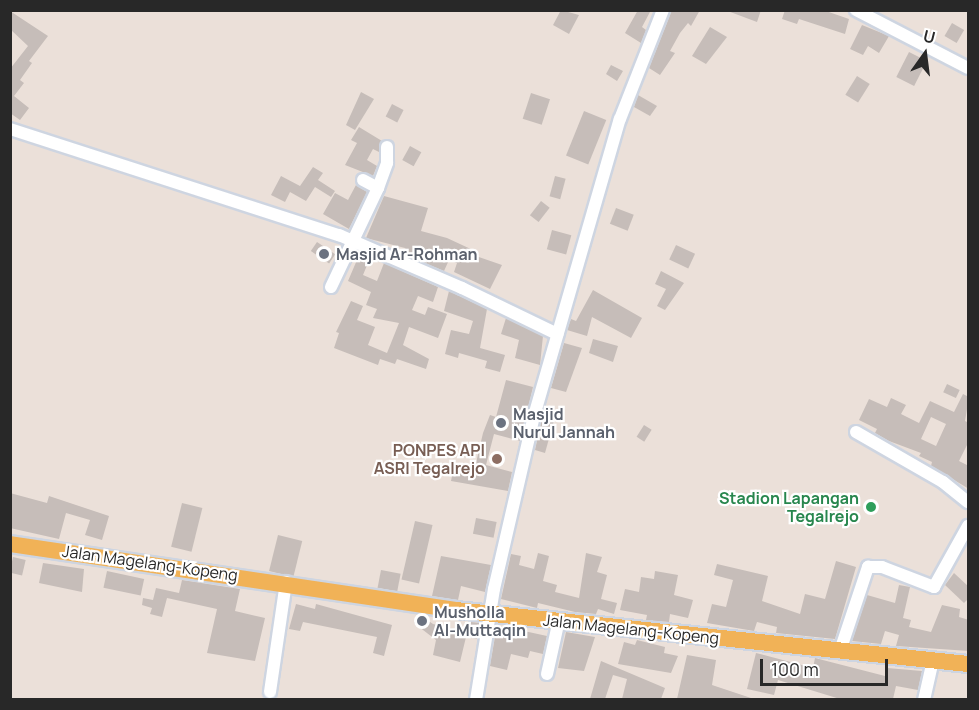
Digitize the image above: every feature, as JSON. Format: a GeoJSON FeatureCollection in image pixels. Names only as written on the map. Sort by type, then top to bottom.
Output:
{"type":"FeatureCollection","features":[{"type":"Feature","properties":{"kind":"main road","name":"Jalan Magelang-Kopeng"},"geometry":{"type":"LineString","coordinates":[[10,544],[286,582],[493,614],[969,664]]}},
{"type":"Feature","properties":{"kind":"street"},"geometry":{"type":"LineString","coordinates":[[476,699],[493,614],[494,589],[531,427],[620,119],[663,10]]}},
{"type":"Feature","properties":{"kind":"street"},"geometry":{"type":"LineString","coordinates":[[856,10],[969,68]]}},
{"type":"Feature","properties":{"kind":"street"},"geometry":{"type":"LineString","coordinates":[[10,129],[353,241],[557,334]]}},
{"type":"Feature","properties":{"kind":"street"},"geometry":{"type":"LineString","coordinates":[[331,287],[378,188],[387,163],[387,147]]}},
{"type":"Feature","properties":{"kind":"street"},"geometry":{"type":"LineString","coordinates":[[363,180],[378,188]]}},
{"type":"Feature","properties":{"kind":"street"},"geometry":{"type":"LineString","coordinates":[[856,432],[943,482],[969,502]]}},
{"type":"Feature","properties":{"kind":"street"},"geometry":{"type":"LineString","coordinates":[[840,651],[868,567],[882,567],[934,587],[969,526]]}},
{"type":"Feature","properties":{"kind":"street"},"geometry":{"type":"LineString","coordinates":[[270,692],[286,582]]}},
{"type":"Feature","properties":{"kind":"street"},"geometry":{"type":"LineString","coordinates":[[547,674],[559,620]]}},
{"type":"Feature","properties":{"kind":"street"},"geometry":{"type":"LineString","coordinates":[[924,699],[933,660]]}},
{"type":"Feature","properties":{"kind":"building"},"geometry":{"type":"Polygon","coordinates":[[[561,10],[579,15],[569,34],[553,25],[561,10]]]}},
{"type":"Feature","properties":{"kind":"building"},"geometry":{"type":"Polygon","coordinates":[[[638,10],[651,10],[642,27],[646,30],[641,43],[625,33],[638,10]]]}},
{"type":"Feature","properties":{"kind":"building"},"geometry":{"type":"Polygon","coordinates":[[[672,10],[700,10],[691,26],[688,23],[680,33],[670,51],[675,53],[660,75],[649,68],[672,10]]]}},
{"type":"Feature","properties":{"kind":"building"},"geometry":{"type":"Polygon","coordinates":[[[725,10],[761,10],[757,22],[725,10]]]}},
{"type":"Feature","properties":{"kind":"building"},"geometry":{"type":"Polygon","coordinates":[[[785,10],[823,10],[849,19],[845,34],[799,19],[797,24],[782,19],[785,10]]]}},
{"type":"Feature","properties":{"kind":"building"},"geometry":{"type":"Polygon","coordinates":[[[10,11],[48,36],[29,61],[32,63],[20,80],[24,83],[14,96],[29,108],[20,120],[10,113],[10,69],[28,46],[10,29],[10,11]]]}},
{"type":"Feature","properties":{"kind":"building"},"geometry":{"type":"Polygon","coordinates":[[[952,23],[964,30],[957,43],[944,36],[952,23]]]}},
{"type":"Feature","properties":{"kind":"building"},"geometry":{"type":"Polygon","coordinates":[[[862,25],[889,36],[879,53],[868,46],[863,55],[850,49],[862,25]]]}},
{"type":"Feature","properties":{"kind":"building"},"geometry":{"type":"Polygon","coordinates":[[[710,27],[727,37],[706,64],[692,56],[710,27]]]}},
{"type":"Feature","properties":{"kind":"building"},"geometry":{"type":"Polygon","coordinates":[[[909,52],[927,61],[914,86],[896,77],[909,52]]]}},
{"type":"Feature","properties":{"kind":"building"},"geometry":{"type":"Polygon","coordinates":[[[611,65],[623,71],[617,81],[606,74],[611,65]]]}},
{"type":"Feature","properties":{"kind":"building"},"geometry":{"type":"Polygon","coordinates":[[[857,76],[870,84],[858,103],[845,95],[857,76]]]}},
{"type":"Feature","properties":{"kind":"building"},"geometry":{"type":"Polygon","coordinates":[[[361,92],[374,99],[355,130],[346,125],[361,92]]]}},
{"type":"Feature","properties":{"kind":"building"},"geometry":{"type":"Polygon","coordinates":[[[531,93],[550,99],[542,125],[523,119],[531,93]]]}},
{"type":"Feature","properties":{"kind":"building"},"geometry":{"type":"Polygon","coordinates":[[[638,95],[657,106],[650,116],[634,107],[638,95]]]}},
{"type":"Feature","properties":{"kind":"building"},"geometry":{"type":"Polygon","coordinates":[[[392,104],[404,110],[397,122],[386,116],[392,104]]]}},
{"type":"Feature","properties":{"kind":"building"},"geometry":{"type":"Polygon","coordinates":[[[584,111],[606,120],[588,164],[566,156],[584,111]]]}},
{"type":"Feature","properties":{"kind":"building"},"geometry":{"type":"Polygon","coordinates":[[[359,127],[382,141],[379,152],[373,149],[367,160],[377,166],[373,176],[345,165],[357,143],[351,140],[359,127]]]}},
{"type":"Feature","properties":{"kind":"building"},"geometry":{"type":"Polygon","coordinates":[[[410,146],[421,152],[414,166],[402,160],[410,146]]]}},
{"type":"Feature","properties":{"kind":"building"},"geometry":{"type":"Polygon","coordinates":[[[313,167],[323,173],[318,180],[335,191],[331,197],[315,187],[306,201],[290,192],[285,202],[271,195],[281,176],[300,186],[313,167]]]}},
{"type":"Feature","properties":{"kind":"building"},"geometry":{"type":"Polygon","coordinates":[[[555,176],[566,179],[560,199],[550,196],[555,176]]]}},
{"type":"Feature","properties":{"kind":"building"},"geometry":{"type":"Polygon","coordinates":[[[356,185],[367,192],[349,229],[323,214],[335,193],[348,200],[356,185]]]}},
{"type":"Feature","properties":{"kind":"building"},"geometry":{"type":"Polygon","coordinates":[[[384,196],[428,208],[421,231],[447,238],[475,251],[473,255],[502,265],[490,289],[454,272],[457,263],[449,260],[444,271],[403,254],[405,248],[366,238],[384,196]]]}},
{"type":"Feature","properties":{"kind":"building"},"geometry":{"type":"Polygon","coordinates":[[[541,201],[550,208],[539,222],[530,215],[541,201]]]}},
{"type":"Feature","properties":{"kind":"building"},"geometry":{"type":"Polygon","coordinates":[[[616,208],[634,215],[628,231],[610,224],[616,208]]]}},
{"type":"Feature","properties":{"kind":"building"},"geometry":{"type":"Polygon","coordinates":[[[552,230],[571,235],[566,254],[547,249],[552,230]]]}},
{"type":"Feature","properties":{"kind":"building"},"geometry":{"type":"Polygon","coordinates":[[[317,242],[335,254],[329,263],[311,251],[317,242]]]}},
{"type":"Feature","properties":{"kind":"building"},"geometry":{"type":"Polygon","coordinates":[[[676,245],[695,254],[688,268],[669,260],[676,245]]]}},
{"type":"Feature","properties":{"kind":"building"},"geometry":{"type":"Polygon","coordinates":[[[360,253],[370,258],[363,275],[377,281],[384,263],[438,287],[433,302],[418,296],[412,310],[425,315],[428,307],[447,314],[438,338],[409,327],[403,345],[429,359],[426,369],[397,359],[395,364],[380,359],[378,365],[334,348],[339,333],[336,332],[351,301],[363,306],[357,320],[375,327],[368,345],[387,353],[399,323],[373,318],[377,309],[366,305],[371,292],[348,281],[360,253]]]}},
{"type":"Feature","properties":{"kind":"building"},"geometry":{"type":"Polygon","coordinates":[[[661,271],[684,283],[665,310],[657,306],[666,289],[655,284],[661,271]]]}},
{"type":"Feature","properties":{"kind":"building"},"geometry":{"type":"Polygon","coordinates":[[[593,290],[642,318],[631,338],[592,317],[587,336],[567,330],[571,319],[576,321],[593,290]]]}},
{"type":"Feature","properties":{"kind":"building"},"geometry":{"type":"Polygon","coordinates":[[[449,291],[487,309],[480,348],[505,355],[500,372],[485,368],[487,361],[459,353],[458,358],[445,354],[451,330],[469,334],[473,321],[444,311],[449,291]]]}},
{"type":"Feature","properties":{"kind":"building"},"geometry":{"type":"Polygon","coordinates":[[[506,318],[543,336],[540,365],[515,358],[519,340],[501,334],[506,318]]]}},
{"type":"Feature","properties":{"kind":"building"},"geometry":{"type":"Polygon","coordinates":[[[593,339],[618,346],[613,362],[589,353],[593,339]]]}},
{"type":"Feature","properties":{"kind":"building"},"geometry":{"type":"Polygon","coordinates":[[[564,343],[582,348],[566,392],[551,388],[564,343]]]}},
{"type":"Feature","properties":{"kind":"building"},"geometry":{"type":"Polygon","coordinates":[[[506,380],[533,387],[520,441],[494,434],[486,465],[512,472],[508,491],[451,481],[453,471],[473,476],[483,433],[490,415],[496,417],[506,380]]]}},
{"type":"Feature","properties":{"kind":"building"},"geometry":{"type":"Polygon","coordinates":[[[947,384],[960,390],[956,398],[943,392],[947,384]]]}},
{"type":"Feature","properties":{"kind":"building"},"geometry":{"type":"Polygon","coordinates":[[[963,394],[969,397],[965,421],[969,423],[969,441],[959,461],[969,466],[969,489],[931,466],[932,462],[919,456],[921,453],[889,441],[875,433],[877,429],[859,420],[869,399],[887,407],[891,398],[906,405],[901,414],[919,423],[930,401],[954,412],[963,394]],[[931,417],[921,439],[936,446],[946,424],[931,417]]]}},
{"type":"Feature","properties":{"kind":"building"},"geometry":{"type":"Polygon","coordinates":[[[543,414],[555,417],[545,453],[535,450],[543,414]]]}},
{"type":"Feature","properties":{"kind":"building"},"geometry":{"type":"Polygon","coordinates":[[[644,425],[652,430],[644,442],[637,437],[644,425]]]}},
{"type":"Feature","properties":{"kind":"building"},"geometry":{"type":"Polygon","coordinates":[[[10,493],[47,503],[49,496],[109,516],[102,540],[85,535],[90,520],[66,513],[59,539],[10,528],[10,493]]]}},
{"type":"Feature","properties":{"kind":"building"},"geometry":{"type":"Polygon","coordinates":[[[182,503],[202,508],[191,552],[171,547],[182,503]]]}},
{"type":"Feature","properties":{"kind":"building"},"geometry":{"type":"Polygon","coordinates":[[[476,518],[497,522],[494,538],[473,534],[476,518]]]}},
{"type":"Feature","properties":{"kind":"building"},"geometry":{"type":"Polygon","coordinates":[[[415,521],[433,525],[419,584],[402,579],[415,521]]]}},
{"type":"Feature","properties":{"kind":"building"},"geometry":{"type":"Polygon","coordinates":[[[278,535],[302,541],[293,577],[269,571],[278,535]]]}},
{"type":"Feature","properties":{"kind":"building"},"geometry":{"type":"Polygon","coordinates":[[[538,553],[549,556],[543,581],[557,585],[555,592],[579,598],[586,553],[602,557],[597,572],[607,575],[601,599],[617,603],[614,614],[598,609],[596,614],[575,612],[538,603],[537,608],[501,599],[511,554],[521,556],[519,565],[534,569],[538,553]]]}},
{"type":"Feature","properties":{"kind":"building"},"geometry":{"type":"Polygon","coordinates":[[[441,556],[491,565],[485,592],[461,586],[458,600],[432,596],[441,556]]]}},
{"type":"Feature","properties":{"kind":"building"},"geometry":{"type":"Polygon","coordinates":[[[13,557],[26,560],[22,576],[10,573],[13,557]]]}},
{"type":"Feature","properties":{"kind":"building"},"geometry":{"type":"Polygon","coordinates":[[[836,561],[856,567],[835,639],[776,633],[777,627],[757,622],[754,631],[707,623],[712,604],[726,607],[733,580],[714,575],[717,564],[768,576],[762,601],[800,614],[805,594],[825,599],[836,561]]]}},
{"type":"Feature","properties":{"kind":"building"},"geometry":{"type":"Polygon","coordinates":[[[43,563],[84,569],[82,592],[39,583],[43,563]]]}},
{"type":"Feature","properties":{"kind":"building"},"geometry":{"type":"Polygon","coordinates":[[[381,570],[401,574],[397,591],[378,588],[381,570]]]}},
{"type":"Feature","properties":{"kind":"building"},"geometry":{"type":"Polygon","coordinates":[[[107,571],[144,579],[141,596],[103,588],[107,571]]]}},
{"type":"Feature","properties":{"kind":"building"},"geometry":{"type":"Polygon","coordinates":[[[655,571],[678,575],[674,595],[693,600],[688,618],[670,614],[669,622],[646,620],[647,615],[620,610],[625,589],[639,592],[641,577],[654,579],[655,571]]]}},
{"type":"Feature","properties":{"kind":"building"},"geometry":{"type":"Polygon","coordinates":[[[954,573],[969,587],[969,598],[964,603],[945,585],[954,573]]]}},
{"type":"Feature","properties":{"kind":"building"},"geometry":{"type":"Polygon","coordinates":[[[182,580],[240,589],[235,611],[265,618],[255,661],[207,653],[217,609],[167,598],[162,617],[150,614],[152,608],[142,605],[143,598],[153,600],[156,588],[179,593],[182,580]]]}},
{"type":"Feature","properties":{"kind":"building"},"geometry":{"type":"Polygon","coordinates":[[[899,585],[910,587],[903,618],[911,620],[909,627],[931,632],[942,605],[960,609],[959,617],[969,620],[969,651],[896,646],[899,635],[885,631],[881,644],[852,641],[867,595],[895,603],[899,585]]]}},
{"type":"Feature","properties":{"kind":"building"},"geometry":{"type":"Polygon","coordinates":[[[296,604],[315,609],[316,604],[392,625],[384,656],[373,653],[377,637],[303,622],[300,631],[289,629],[296,604]]]}},
{"type":"Feature","properties":{"kind":"building"},"geometry":{"type":"Polygon","coordinates":[[[420,615],[433,624],[455,629],[469,630],[471,622],[480,623],[477,639],[466,637],[460,662],[433,655],[436,640],[414,623],[420,615]]]}},
{"type":"Feature","properties":{"kind":"building"},"geometry":{"type":"Polygon","coordinates":[[[497,625],[547,636],[543,654],[530,651],[528,658],[511,654],[507,670],[490,666],[497,625]]]}},
{"type":"Feature","properties":{"kind":"building"},"geometry":{"type":"Polygon","coordinates":[[[566,632],[595,637],[584,671],[558,668],[566,632]]]}},
{"type":"Feature","properties":{"kind":"building"},"geometry":{"type":"Polygon","coordinates":[[[637,640],[665,647],[664,653],[678,656],[671,673],[618,664],[624,642],[635,645],[637,640]]]}},
{"type":"Feature","properties":{"kind":"building"},"geometry":{"type":"Polygon","coordinates":[[[756,653],[813,668],[815,658],[885,676],[887,668],[922,671],[918,690],[896,686],[893,699],[840,699],[778,680],[774,695],[747,689],[756,653]]]}},
{"type":"Feature","properties":{"kind":"building"},"geometry":{"type":"Polygon","coordinates":[[[687,655],[716,660],[712,685],[754,699],[677,699],[687,655]]]}},
{"type":"Feature","properties":{"kind":"building"},"geometry":{"type":"Polygon","coordinates":[[[601,661],[665,688],[661,699],[622,699],[627,679],[613,675],[605,699],[590,699],[601,661]]]}},
{"type":"Feature","properties":{"kind":"place","name":"Masjid Ar-Rohman"},"geometry":{"type":"Point","coordinates":[324,254]}},
{"type":"Feature","properties":{"kind":"place","name":"Masjid Nurul Jannah"},"geometry":{"type":"Point","coordinates":[501,423]}},
{"type":"Feature","properties":{"kind":"place","name":"PONPES API ASRI Tegalrejo"},"geometry":{"type":"Point","coordinates":[497,459]}},
{"type":"Feature","properties":{"kind":"place","name":"Stadion Lapangan Tegalrejo"},"geometry":{"type":"Point","coordinates":[871,507]}},
{"type":"Feature","properties":{"kind":"place","name":"Musholla Al-Muttaqin"},"geometry":{"type":"Point","coordinates":[422,621]}}]}
